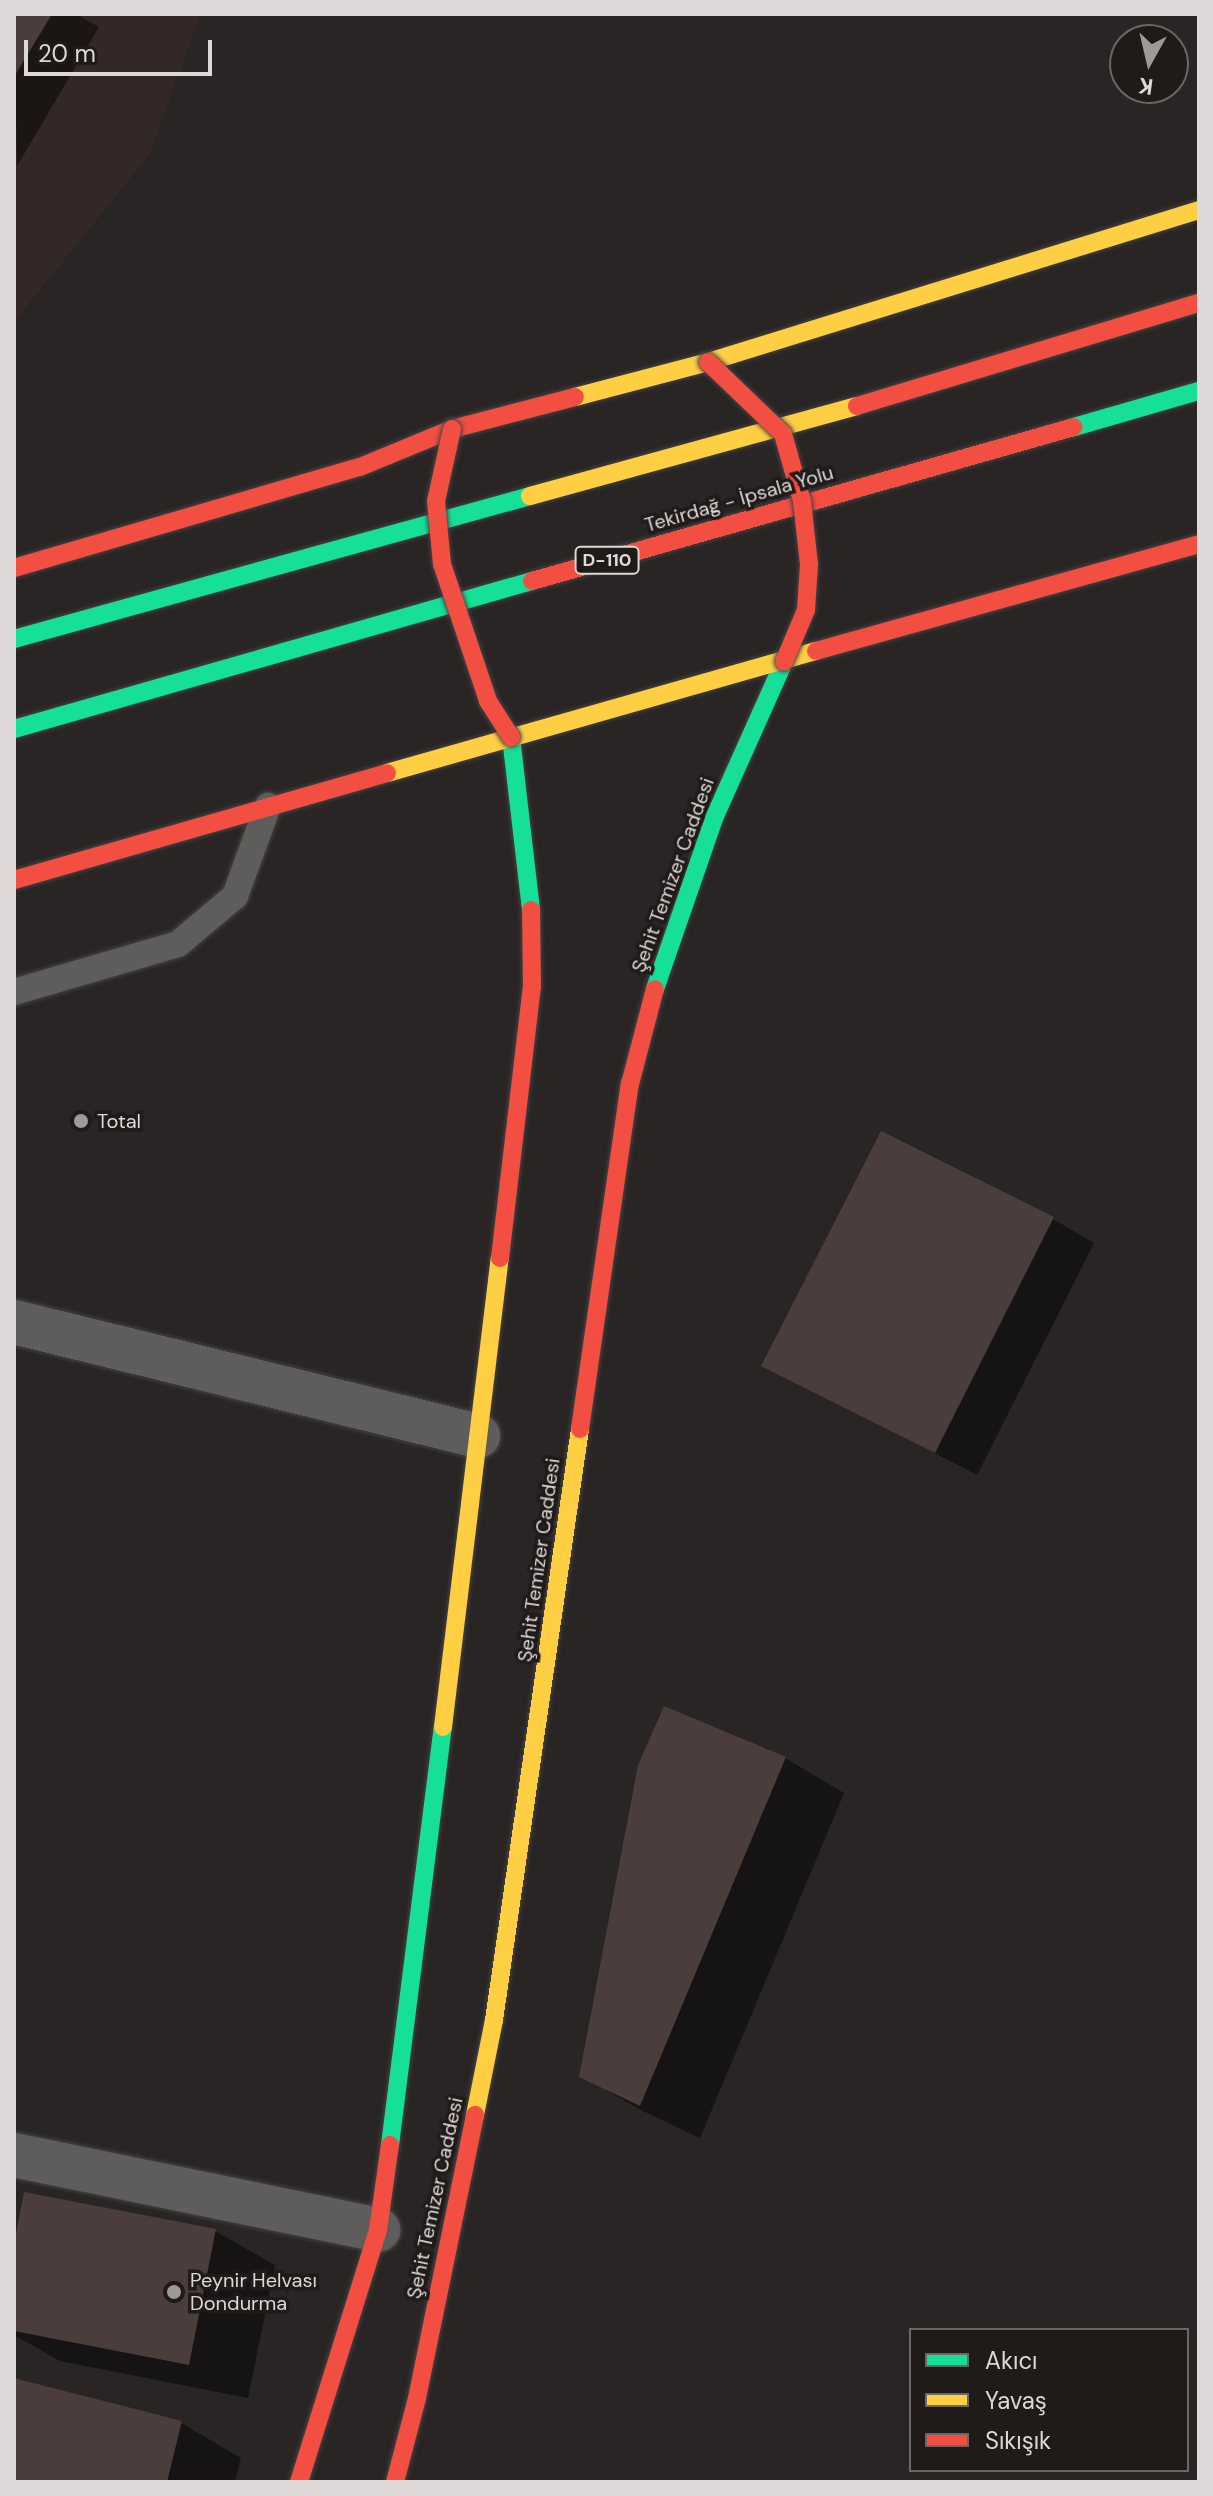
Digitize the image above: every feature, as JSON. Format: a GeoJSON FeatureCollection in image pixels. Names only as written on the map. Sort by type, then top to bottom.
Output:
{"type":"FeatureCollection","features":[{"type":"Feature","properties":{"kind":"main road"},"geometry":{"type":"LineString","coordinates":[[14,568],[360,467],[452,429],[708,362],[1199,210]]}},
{"type":"Feature","properties":{"kind":"main road"},"geometry":{"type":"LineString","coordinates":[[14,639],[868,403],[1199,303]]}},
{"type":"Feature","properties":{"kind":"main road","name":"Şehit Temizer Caddesi"},"geometry":{"type":"LineString","coordinates":[[395,2482],[417,2398],[494,2020],[630,1084],[663,958],[715,816],[806,610],[809,564],[802,501],[783,434],[708,362]]}},
{"type":"Feature","properties":{"kind":"main road","name":"Tekirdağ - İpsala Yolu"},"geometry":{"type":"LineString","coordinates":[[14,729],[1199,391]]}},
{"type":"Feature","properties":{"kind":"main road"},"geometry":{"type":"LineString","coordinates":[[299,2482],[378,2230],[410,2002],[532,987],[531,886],[511,737],[488,701],[442,564],[436,501],[452,429]]}},
{"type":"Feature","properties":{"kind":"main road"},"geometry":{"type":"LineString","coordinates":[[14,880],[1199,544]]}},
{"type":"Feature","properties":{"kind":"street"},"geometry":{"type":"LineString","coordinates":[[14,1322],[478,1436]]}},
{"type":"Feature","properties":{"kind":"street"},"geometry":{"type":"LineString","coordinates":[[14,2155],[378,2230]]}},
{"type":"Feature","properties":{"kind":"lane"},"geometry":{"type":"LineString","coordinates":[[14,992],[178,944],[235,896],[268,806]]}},
{"type":"Feature","properties":{"kind":"shaded area"},"geometry":{"type":"Polygon","coordinates":[[[14,14],[201,14],[149,155],[14,322],[14,14]]]}},
{"type":"Feature","properties":{"kind":"building"},"geometry":{"type":"Polygon","coordinates":[[[14,14],[52,14],[14,77],[14,14]]]}},
{"type":"Feature","properties":{"kind":"building"},"geometry":{"type":"Polygon","coordinates":[[[881,1131],[1054,1217],[935,1453],[761,1366],[881,1131]]]}},
{"type":"Feature","properties":{"kind":"building"},"geometry":{"type":"Polygon","coordinates":[[[664,1706],[786,1757],[640,2106],[579,2077],[638,1765],[664,1706]]]}},
{"type":"Feature","properties":{"kind":"building"},"geometry":{"type":"Polygon","coordinates":[[[24,2192],[216,2229],[189,2365],[14,2331],[14,2244],[24,2192]]]}},
{"type":"Feature","properties":{"kind":"building"},"geometry":{"type":"Polygon","coordinates":[[[14,2378],[182,2421],[167,2482],[14,2482],[14,2378]]]}},
{"type":"Feature","properties":{"kind":"traffic: fast"},"geometry":{"type":"LineString","coordinates":[[1074,427],[1199,391]]}},
{"type":"Feature","properties":{"kind":"traffic: fast"},"geometry":{"type":"LineString","coordinates":[[14,639],[530,496]]}},
{"type":"Feature","properties":{"kind":"traffic: fast"},"geometry":{"type":"LineString","coordinates":[[14,729],[532,581]]}},
{"type":"Feature","properties":{"kind":"traffic: fast"},"geometry":{"type":"LineString","coordinates":[[655,989],[715,816],[784,662]]}},
{"type":"Feature","properties":{"kind":"traffic: fast"},"geometry":{"type":"LineString","coordinates":[[511,737],[531,910]]}},
{"type":"Feature","properties":{"kind":"traffic: fast"},"geometry":{"type":"LineString","coordinates":[[390,2145],[443,1727]]}},
{"type":"Feature","properties":{"kind":"traffic: slow"},"geometry":{"type":"LineString","coordinates":[[575,397],[708,362],[1199,210]]}},
{"type":"Feature","properties":{"kind":"traffic: slow"},"geometry":{"type":"LineString","coordinates":[[530,496],[857,406]]}},
{"type":"Feature","properties":{"kind":"traffic: slow"},"geometry":{"type":"LineString","coordinates":[[387,773],[816,651]]}},
{"type":"Feature","properties":{"kind":"traffic: slow"},"geometry":{"type":"LineString","coordinates":[[443,1727],[500,1258]]}},
{"type":"Feature","properties":{"kind":"traffic: slow"},"geometry":{"type":"LineString","coordinates":[[475,2115],[494,2020],[580,1429]]}},
{"type":"Feature","properties":{"kind":"traffic: jam"},"geometry":{"type":"LineString","coordinates":[[857,406],[1199,303]]}},
{"type":"Feature","properties":{"kind":"traffic: jam"},"geometry":{"type":"LineString","coordinates":[[708,362],[783,434],[802,501],[809,564],[806,610],[784,662]]}},
{"type":"Feature","properties":{"kind":"traffic: jam"},"geometry":{"type":"LineString","coordinates":[[14,568],[360,467],[452,429],[575,397]]}},
{"type":"Feature","properties":{"kind":"traffic: jam"},"geometry":{"type":"LineString","coordinates":[[532,581],[1074,427]]}},
{"type":"Feature","properties":{"kind":"traffic: jam"},"geometry":{"type":"LineString","coordinates":[[452,429],[436,501],[442,564],[488,701],[511,737]]}},
{"type":"Feature","properties":{"kind":"traffic: jam"},"geometry":{"type":"LineString","coordinates":[[816,651],[1199,544]]}},
{"type":"Feature","properties":{"kind":"traffic: jam"},"geometry":{"type":"LineString","coordinates":[[14,880],[387,773]]}},
{"type":"Feature","properties":{"kind":"traffic: jam"},"geometry":{"type":"LineString","coordinates":[[500,1258],[532,987],[531,910]]}},
{"type":"Feature","properties":{"kind":"traffic: jam"},"geometry":{"type":"LineString","coordinates":[[580,1429],[630,1084],[655,989]]}},
{"type":"Feature","properties":{"kind":"traffic: jam"},"geometry":{"type":"LineString","coordinates":[[395,2482],[417,2398],[475,2115]]}},
{"type":"Feature","properties":{"kind":"traffic: jam"},"geometry":{"type":"LineString","coordinates":[[299,2482],[378,2230],[390,2145]]}},
{"type":"Feature","properties":{"kind":"place","name":"Total"},"geometry":{"type":"Point","coordinates":[81,1121]}},
{"type":"Feature","properties":{"kind":"place","name":"Peynir Helvası Dondurma"},"geometry":{"type":"Point","coordinates":[174,2292]}}]}
